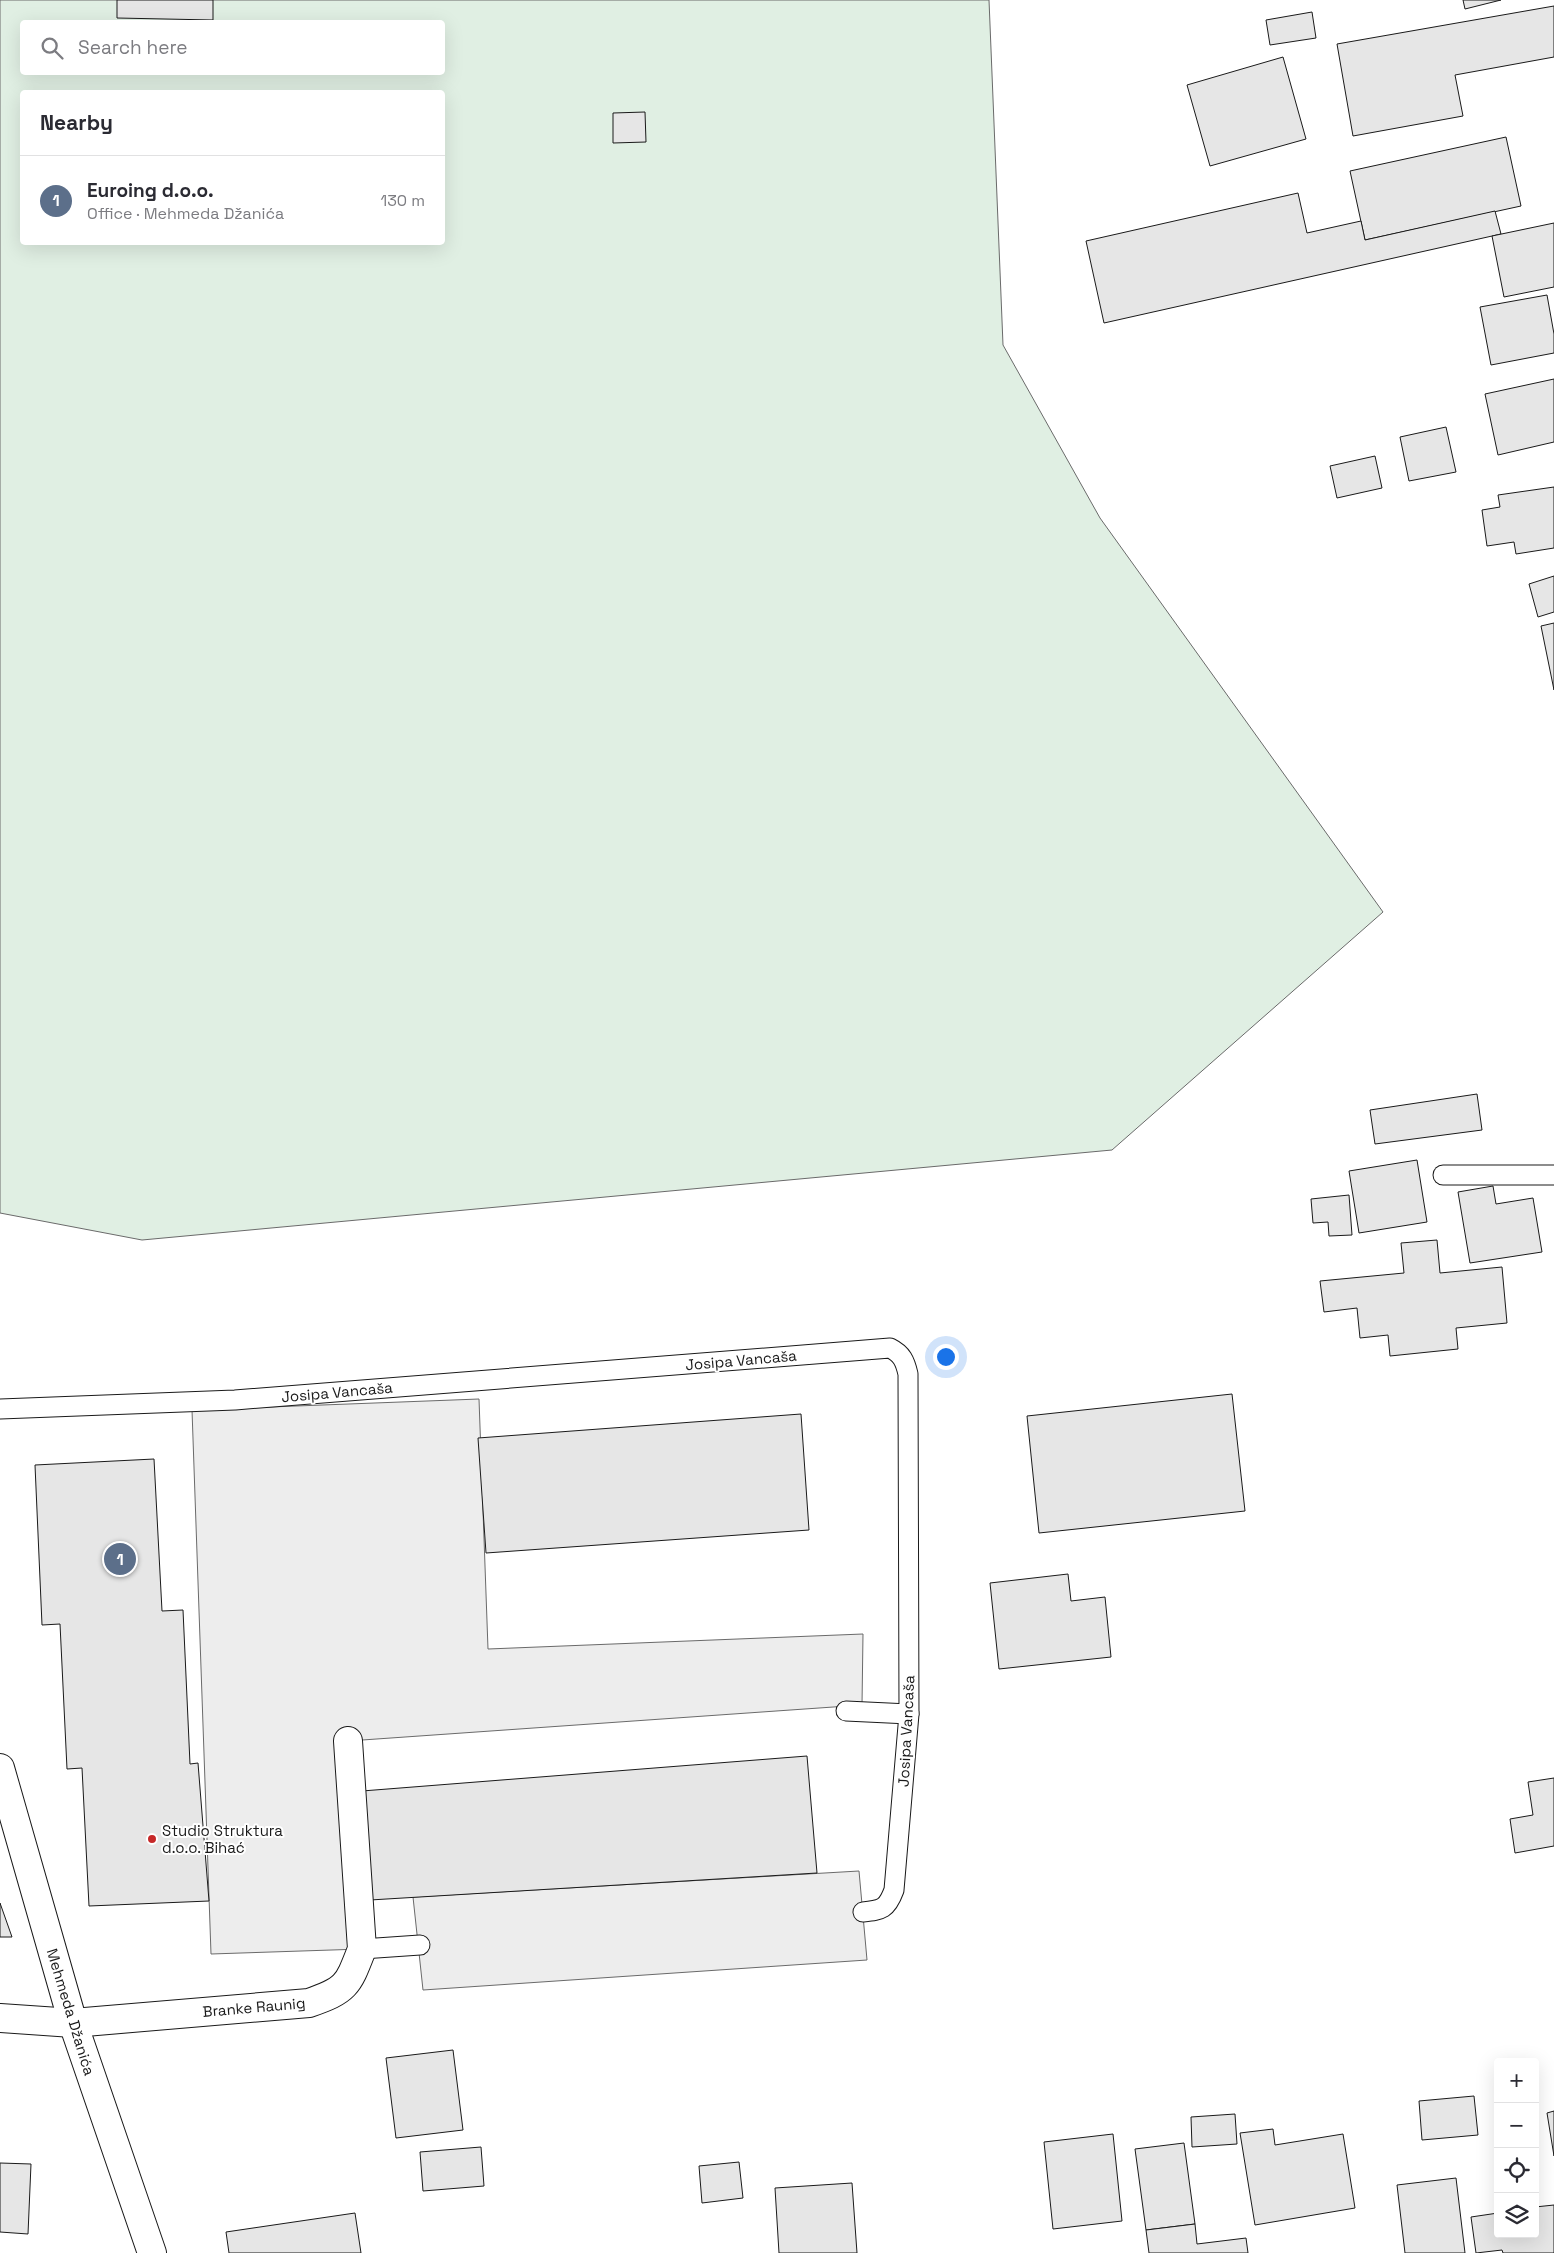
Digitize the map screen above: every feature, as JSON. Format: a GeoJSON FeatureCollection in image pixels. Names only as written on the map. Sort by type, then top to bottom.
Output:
{"type":"FeatureCollection","features":[{"type":"Feature","properties":{"kind":"street","name":"Branke Raunig"},"geometry":{"type":"LineString","coordinates":[[0,2018],[73,2023],[309,2003],[332,1995],[350,1980],[362,1948],[348,1741]]}},
{"type":"Feature","properties":{"kind":"street","name":"Mehmeda Džanića"},"geometry":{"type":"LineString","coordinates":[[0,1768],[73,2023],[152,2253]]}},
{"type":"Feature","properties":{"kind":"lane"},"geometry":{"type":"LineString","coordinates":[[1443,1175],[1554,1176]]}},
{"type":"Feature","properties":{"kind":"lane","name":"Josipa Vancaša"},"geometry":{"type":"LineString","coordinates":[[0,1409],[235,1400],[890,1348],[905,1361],[908,1374],[909,1714],[894,1890],[890,1903],[880,1910],[863,1912]]}},
{"type":"Feature","properties":{"kind":"lane"},"geometry":{"type":"LineString","coordinates":[[846,1711],[909,1714]]}},
{"type":"Feature","properties":{"kind":"lane"},"geometry":{"type":"LineString","coordinates":[[362,1948],[420,1945]]}},
{"type":"Feature","properties":{"kind":"green space"},"geometry":{"type":"Polygon","coordinates":[[[0,0],[989,0],[1003,345],[1100,518],[1383,912],[1112,1150],[142,1240],[0,1213],[0,0]]]}},
{"type":"Feature","properties":{"kind":"shaded area"},"geometry":{"type":"Polygon","coordinates":[[[479,1399],[488,1649],[863,1634],[862,1705],[348,1741],[362,1949],[211,1954],[192,1410],[479,1399]]]}},
{"type":"Feature","properties":{"kind":"shaded area"},"geometry":{"type":"Polygon","coordinates":[[[859,1871],[867,1960],[423,1990],[413,1897],[859,1871]]]}},
{"type":"Feature","properties":{"kind":"building"},"geometry":{"type":"Polygon","coordinates":[[[117,0],[213,0],[213,20],[117,18],[117,0]]]}},
{"type":"Feature","properties":{"kind":"building"},"geometry":{"type":"Polygon","coordinates":[[[1463,0],[1501,0],[1465,9],[1463,0]]]}},
{"type":"Feature","properties":{"kind":"building"},"geometry":{"type":"Polygon","coordinates":[[[1554,6],[1554,57],[1455,75],[1463,116],[1353,136],[1337,44],[1554,6]]]}},
{"type":"Feature","properties":{"kind":"building"},"geometry":{"type":"Polygon","coordinates":[[[1312,12],[1316,38],[1270,45],[1266,20],[1312,12]]]}},
{"type":"Feature","properties":{"kind":"building"},"geometry":{"type":"Polygon","coordinates":[[[1283,57],[1306,139],[1210,166],[1187,85],[1283,57]]]}},
{"type":"Feature","properties":{"kind":"building"},"geometry":{"type":"Polygon","coordinates":[[[645,112],[646,142],[613,143],[613,113],[645,112]]]}},
{"type":"Feature","properties":{"kind":"building"},"geometry":{"type":"Polygon","coordinates":[[[1506,137],[1521,206],[1365,240],[1350,171],[1506,137]]]}},
{"type":"Feature","properties":{"kind":"building"},"geometry":{"type":"Polygon","coordinates":[[[1298,193],[1307,233],[1361,221],[1365,240],[1495,211],[1501,234],[1104,323],[1086,241],[1298,193]]]}},
{"type":"Feature","properties":{"kind":"building"},"geometry":{"type":"Polygon","coordinates":[[[1554,223],[1554,287],[1504,297],[1492,236],[1554,223]]]}},
{"type":"Feature","properties":{"kind":"building"},"geometry":{"type":"Polygon","coordinates":[[[1547,295],[1554,334],[1554,353],[1491,365],[1480,307],[1547,295]]]}},
{"type":"Feature","properties":{"kind":"building"},"geometry":{"type":"Polygon","coordinates":[[[1554,379],[1554,442],[1498,455],[1485,394],[1554,379]]]}},
{"type":"Feature","properties":{"kind":"building"},"geometry":{"type":"Polygon","coordinates":[[[1446,427],[1456,472],[1409,481],[1400,437],[1446,427]]]}},
{"type":"Feature","properties":{"kind":"building"},"geometry":{"type":"Polygon","coordinates":[[[1375,456],[1382,488],[1337,498],[1330,466],[1375,456]]]}},
{"type":"Feature","properties":{"kind":"building"},"geometry":{"type":"Polygon","coordinates":[[[1554,487],[1554,548],[1516,554],[1514,542],[1487,546],[1482,510],[1500,507],[1498,495],[1554,487]]]}},
{"type":"Feature","properties":{"kind":"building"},"geometry":{"type":"Polygon","coordinates":[[[1554,576],[1554,612],[1538,617],[1529,584],[1554,576]]]}},
{"type":"Feature","properties":{"kind":"building"},"geometry":{"type":"Polygon","coordinates":[[[1554,623],[1554,690],[1541,626],[1554,623]]]}},
{"type":"Feature","properties":{"kind":"building"},"geometry":{"type":"Polygon","coordinates":[[[1477,1094],[1482,1130],[1375,1144],[1370,1110],[1477,1094]]]}},
{"type":"Feature","properties":{"kind":"building"},"geometry":{"type":"Polygon","coordinates":[[[1417,1160],[1427,1222],[1359,1233],[1349,1171],[1417,1160]]]}},
{"type":"Feature","properties":{"kind":"building"},"geometry":{"type":"Polygon","coordinates":[[[1493,1186],[1496,1204],[1533,1198],[1542,1252],[1470,1263],[1458,1192],[1493,1186]]]}},
{"type":"Feature","properties":{"kind":"building"},"geometry":{"type":"Polygon","coordinates":[[[1349,1195],[1352,1235],[1329,1236],[1328,1222],[1313,1223],[1311,1199],[1349,1195]]]}},
{"type":"Feature","properties":{"kind":"building"},"geometry":{"type":"Polygon","coordinates":[[[1437,1240],[1440,1273],[1502,1267],[1507,1323],[1456,1328],[1458,1349],[1390,1356],[1388,1335],[1360,1338],[1357,1308],[1324,1312],[1320,1281],[1404,1273],[1401,1243],[1437,1240]]]}},
{"type":"Feature","properties":{"kind":"building"},"geometry":{"type":"Polygon","coordinates":[[[1232,1394],[1245,1511],[1039,1533],[1027,1416],[1232,1394]]]}},
{"type":"Feature","properties":{"kind":"building"},"geometry":{"type":"Polygon","coordinates":[[[801,1414],[809,1530],[486,1553],[478,1438],[801,1414]]]}},
{"type":"Feature","properties":{"kind":"building"},"geometry":{"type":"Polygon","coordinates":[[[154,1459],[162,1611],[183,1610],[190,1764],[198,1763],[209,1901],[89,1906],[82,1768],[67,1769],[60,1624],[42,1625],[35,1465],[154,1459]]]}},
{"type":"Feature","properties":{"kind":"building"},"geometry":{"type":"Polygon","coordinates":[[[1068,1574],[1071,1601],[1105,1597],[1111,1657],[999,1669],[990,1583],[1068,1574]]]}},
{"type":"Feature","properties":{"kind":"building"},"geometry":{"type":"Polygon","coordinates":[[[807,1756],[817,1873],[370,1900],[362,1791],[807,1756]]]}},
{"type":"Feature","properties":{"kind":"building"},"geometry":{"type":"Polygon","coordinates":[[[1554,1778],[1554,1846],[1515,1853],[1510,1819],[1533,1815],[1528,1782],[1554,1778]]]}},
{"type":"Feature","properties":{"kind":"building"},"geometry":{"type":"Polygon","coordinates":[[[0,1903],[12,1937],[0,1937],[0,1903]]]}},
{"type":"Feature","properties":{"kind":"building"},"geometry":{"type":"Polygon","coordinates":[[[453,2050],[463,2130],[396,2138],[386,2058],[453,2050]]]}},
{"type":"Feature","properties":{"kind":"building"},"geometry":{"type":"Polygon","coordinates":[[[1474,2096],[1478,2135],[1422,2140],[1419,2101],[1474,2096]]]}},
{"type":"Feature","properties":{"kind":"building"},"geometry":{"type":"Polygon","coordinates":[[[1554,2111],[1554,2156],[1547,2113],[1554,2111]]]}},
{"type":"Feature","properties":{"kind":"building"},"geometry":{"type":"Polygon","coordinates":[[[1235,2114],[1237,2144],[1192,2147],[1191,2117],[1235,2114]]]}},
{"type":"Feature","properties":{"kind":"building"},"geometry":{"type":"Polygon","coordinates":[[[1273,2129],[1275,2145],[1343,2134],[1355,2208],[1255,2225],[1240,2133],[1273,2129]]]}},
{"type":"Feature","properties":{"kind":"building"},"geometry":{"type":"Polygon","coordinates":[[[1113,2134],[1122,2221],[1053,2229],[1044,2142],[1113,2134]]]}},
{"type":"Feature","properties":{"kind":"building"},"geometry":{"type":"Polygon","coordinates":[[[1184,2143],[1195,2224],[1146,2230],[1135,2149],[1184,2143]]]}},
{"type":"Feature","properties":{"kind":"building"},"geometry":{"type":"Polygon","coordinates":[[[481,2147],[484,2186],[423,2191],[420,2152],[481,2147]]]}},
{"type":"Feature","properties":{"kind":"building"},"geometry":{"type":"Polygon","coordinates":[[[739,2162],[743,2198],[702,2203],[699,2166],[739,2162]]]}},
{"type":"Feature","properties":{"kind":"building"},"geometry":{"type":"Polygon","coordinates":[[[0,2163],[31,2164],[28,2234],[0,2232],[0,2163]]]}},
{"type":"Feature","properties":{"kind":"building"},"geometry":{"type":"Polygon","coordinates":[[[1456,2178],[1465,2253],[1405,2253],[1397,2185],[1456,2178]]]}},
{"type":"Feature","properties":{"kind":"building"},"geometry":{"type":"Polygon","coordinates":[[[852,2183],[857,2253],[779,2253],[775,2188],[852,2183]]]}},
{"type":"Feature","properties":{"kind":"building"},"geometry":{"type":"Polygon","coordinates":[[[1554,2205],[1554,2253],[1503,2253],[1502,2250],[1476,2253],[1471,2217],[1494,2214],[1494,2238],[1539,2238],[1539,2207],[1554,2205]]]}},
{"type":"Feature","properties":{"kind":"building"},"geometry":{"type":"Polygon","coordinates":[[[355,2213],[361,2253],[229,2253],[226,2232],[355,2213]]]}},
{"type":"Feature","properties":{"kind":"building"},"geometry":{"type":"Polygon","coordinates":[[[1195,2224],[1197,2244],[1246,2238],[1248,2253],[1149,2253],[1146,2230],[1195,2224]]]}},
{"type":"Feature","properties":{"kind":"place","name":"Euroing d.o.o."},"geometry":{"type":"Point","coordinates":[120,1559]}},
{"type":"Feature","properties":{"kind":"place","name":"Studio Struktura d.o.o. Bihać"},"geometry":{"type":"Point","coordinates":[152,1839]}}]}
